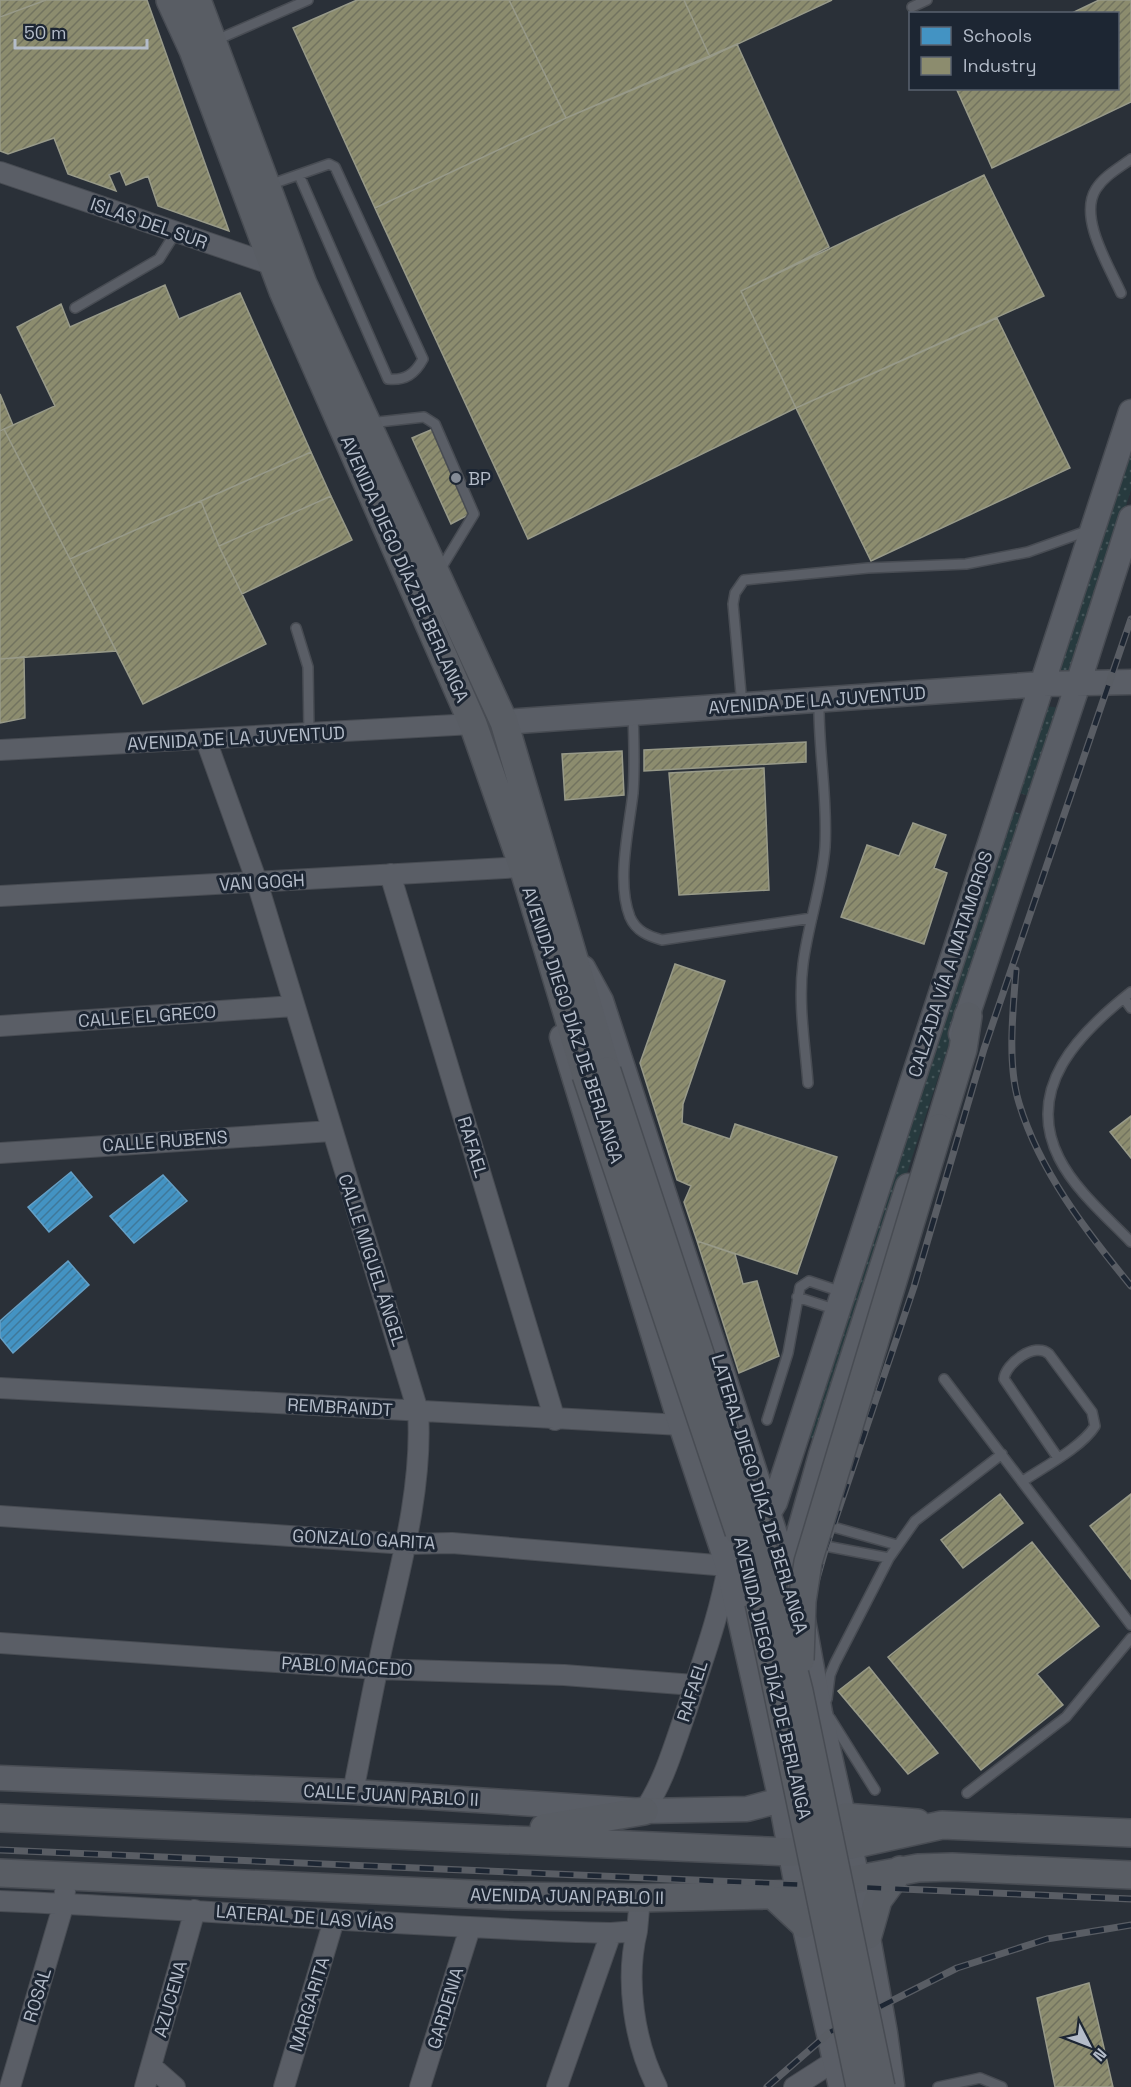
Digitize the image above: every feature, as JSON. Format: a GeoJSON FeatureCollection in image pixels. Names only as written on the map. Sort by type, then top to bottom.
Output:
{"type":"FeatureCollection","features":[{"type":"Feature","properties":{"kind":"main road","name":"AVENIDA DIEGO DÍAZ DE BERLANGA"},"geometry":{"type":"LineString","coordinates":[[170,0],[193,50],[272,265],[473,724],[523,867],[562,956]]}},
{"type":"Feature","properties":{"kind":"main road"},"geometry":{"type":"LineString","coordinates":[[178,0],[198,41],[203,44],[212,42]]}},
{"type":"Feature","properties":{"kind":"main road","name":"AVENIDA DIEGO DÍAZ DE BERLANGA"},"geometry":{"type":"LineString","coordinates":[[197,0],[299,273],[504,722],[562,956],[670,1318],[750,1572],[798,1784],[860,2087]]}},
{"type":"Feature","properties":{"kind":"main road"},"geometry":{"type":"LineString","coordinates":[[799,1691],[802,1601],[808,1562],[963,1049],[968,1016]]}},
{"type":"Feature","properties":{"kind":"main road","name":"AVENIDA DIEGO DÍAZ DE BERLANGA"},"geometry":{"type":"LineString","coordinates":[[597,1073],[751,1506],[799,1691],[888,2085]]}},
{"type":"Feature","properties":{"kind":"main road"},"geometry":{"type":"LineString","coordinates":[[505,1838],[532,1829],[590,1822],[644,1811]]}},
{"type":"Feature","properties":{"kind":"main road"},"geometry":{"type":"LineString","coordinates":[[845,1817],[942,1825],[1131,1833]]}},
{"type":"Feature","properties":{"kind":"main road"},"geometry":{"type":"LineString","coordinates":[[0,1818],[791,1852],[851,1845],[942,1825]]}},
{"type":"Feature","properties":{"kind":"main road"},"geometry":{"type":"LineString","coordinates":[[791,1852],[804,1924]]}},
{"type":"Feature","properties":{"kind":"main road","name":"AVENIDA JUAN PABLO II"},"geometry":{"type":"LineString","coordinates":[[0,1873],[513,1896],[640,1898],[798,1892],[900,1870],[952,1867],[1131,1875]]}},
{"type":"Feature","properties":{"kind":"main road"},"geometry":{"type":"LineString","coordinates":[[798,1892],[868,1935],[878,1900],[900,1870]]}},
{"type":"Feature","properties":{"kind":"street","name":"ISLAS DEL SUR"},"geometry":{"type":"LineString","coordinates":[[0,172],[299,273]]}},
{"type":"Feature","properties":{"kind":"street","name":"CALZADA VÍA A MATAMOROS"},"geometry":{"type":"LineString","coordinates":[[799,1547],[805,1450],[840,1301],[1131,415]]}},
{"type":"Feature","properties":{"kind":"street"},"geometry":{"type":"LineString","coordinates":[[1096,524],[1113,514],[1119,514],[1130,520]]}},
{"type":"Feature","properties":{"kind":"street","name":"CALZADA VÍA A MATAMOROS"},"geometry":{"type":"LineString","coordinates":[[737,1559],[768,1514],[805,1450],[968,1016],[1130,520]]}},
{"type":"Feature","properties":{"kind":"street","name":"AVENIDA DE LA JUVENTUD"},"geometry":{"type":"LineString","coordinates":[[504,722],[1043,684],[1131,682]]}},
{"type":"Feature","properties":{"kind":"street","name":"AVENIDA DE LA JUVENTUD"},"geometry":{"type":"LineString","coordinates":[[0,750],[473,724]]}},
{"type":"Feature","properties":{"kind":"street","name":"CALLE MIGUEL ÁNGEL"},"geometry":{"type":"LineString","coordinates":[[206,740],[257,882],[418,1411],[419,1442],[406,1544],[377,1669],[353,1792]]}},
{"type":"Feature","properties":{"kind":"street"},"geometry":{"type":"LineString","coordinates":[[1003,802],[1025,799],[1037,808]]}},
{"type":"Feature","properties":{"kind":"street","name":"VAN GOGH"},"geometry":{"type":"LineString","coordinates":[[0,896],[523,867]]}},
{"type":"Feature","properties":{"kind":"street","name":"RAFAEL"},"geometry":{"type":"LineString","coordinates":[[390,874],[555,1420]]}},
{"type":"Feature","properties":{"kind":"street"},"geometry":{"type":"LineString","coordinates":[[562,956],[553,997],[573,1079],[681,1425],[703,1488],[737,1559],[745,1643],[776,1723],[792,1797],[791,1852]]}},
{"type":"Feature","properties":{"kind":"street","name":"LATERAL DIEGO DÍAZ DE BERLANGA"},"geometry":{"type":"LineString","coordinates":[[562,956],[601,1000],[768,1514],[799,1547],[803,1620],[820,1713],[858,1879],[885,2033],[888,2085]]}},
{"type":"Feature","properties":{"kind":"street","name":"CALLE EL GRECO"},"geometry":{"type":"LineString","coordinates":[[0,1026],[294,1006]]}},
{"type":"Feature","properties":{"kind":"street","name":"CALLE RUBENS"},"geometry":{"type":"LineString","coordinates":[[0,1153],[331,1131]]}},
{"type":"Feature","properties":{"kind":"street","name":"REMBRANDT"},"geometry":{"type":"LineString","coordinates":[[0,1388],[555,1420],[681,1425]]}},
{"type":"Feature","properties":{"kind":"street"},"geometry":{"type":"LineString","coordinates":[[703,1488],[719,1492],[729,1491],[743,1481],[753,1466]]}},
{"type":"Feature","properties":{"kind":"street","name":"GONZALO GARITA"},"geometry":{"type":"LineString","coordinates":[[0,1516],[406,1544],[452,1543],[737,1559]]}},
{"type":"Feature","properties":{"kind":"street"},"geometry":{"type":"LineString","coordinates":[[737,1559],[759,1567],[799,1547]]}},
{"type":"Feature","properties":{"kind":"street","name":"RAFAEL"},"geometry":{"type":"LineString","coordinates":[[644,1811],[660,1788],[724,1590],[737,1559]]}},
{"type":"Feature","properties":{"kind":"street"},"geometry":{"type":"LineString","coordinates":[[745,1643],[771,1636],[803,1620]]}},
{"type":"Feature","properties":{"kind":"street","name":"PABLO MACEDO"},"geometry":{"type":"LineString","coordinates":[[0,1643],[377,1669],[564,1675],[694,1685]]}},
{"type":"Feature","properties":{"kind":"street","name":"CALLE JUAN PABLO II"},"geometry":{"type":"LineString","coordinates":[[0,1778],[353,1792],[644,1811],[747,1809],[792,1797]]}},
{"type":"Feature","properties":{"kind":"street","name":"ROSAL"},"geometry":{"type":"LineString","coordinates":[[10,2087],[64,1903],[66,1875]]}},
{"type":"Feature","properties":{"kind":"street"},"geometry":{"type":"LineString","coordinates":[[640,1898],[631,1958],[633,1990],[643,2054],[657,2087]]}},
{"type":"Feature","properties":{"kind":"street","name":"LATERAL DE LAS VÍAS"},"geometry":{"type":"LineString","coordinates":[[0,1901],[195,1910],[470,1929],[611,1933],[637,1930]]}},
{"type":"Feature","properties":{"kind":"street","name":"AZUCENA"},"geometry":{"type":"LineString","coordinates":[[145,2087],[195,1910]]}},
{"type":"Feature","properties":{"kind":"street","name":"MARGARITA"},"geometry":{"type":"LineString","coordinates":[[284,2087],[334,1920]]}},
{"type":"Feature","properties":{"kind":"street"},"geometry":{"type":"LineString","coordinates":[[804,1924],[843,2087]]}},
{"type":"Feature","properties":{"kind":"street","name":"GARDENIA"},"geometry":{"type":"LineString","coordinates":[[420,2087],[470,1929]]}},
{"type":"Feature","properties":{"kind":"street"},"geometry":{"type":"LineString","coordinates":[[557,2087],[611,1933]]}},
{"type":"Feature","properties":{"kind":"street"},"geometry":{"type":"LineString","coordinates":[[794,2087],[836,2058],[885,2033]]}},
{"type":"Feature","properties":{"kind":"street"},"geometry":{"type":"LineString","coordinates":[[843,2087],[849,2073],[864,2063],[881,2069],[888,2085]]}},
{"type":"Feature","properties":{"kind":"street"},"geometry":{"type":"LineString","coordinates":[[151,2066],[175,2087]]}},
{"type":"Feature","properties":{"kind":"lane"},"geometry":{"type":"LineString","coordinates":[[212,42],[306,0]]}},
{"type":"Feature","properties":{"kind":"lane"},"geometry":{"type":"LineString","coordinates":[[912,7],[927,0]]}},
{"type":"Feature","properties":{"kind":"lane"},"geometry":{"type":"LineString","coordinates":[[1121,293],[1092,226],[1089,212],[1096,189],[1106,177],[1131,159]]}},
{"type":"Feature","properties":{"kind":"lane"},"geometry":{"type":"LineString","coordinates":[[266,186],[329,164],[335,167],[423,359],[417,370],[401,381],[388,379],[299,175]]}},
{"type":"Feature","properties":{"kind":"lane"},"geometry":{"type":"LineString","coordinates":[[75,308],[159,259],[176,232]]}},
{"type":"Feature","properties":{"kind":"lane"},"geometry":{"type":"LineString","coordinates":[[367,424],[424,417],[435,424],[440,434],[474,514],[437,574]]}},
{"type":"Feature","properties":{"kind":"lane"},"geometry":{"type":"LineString","coordinates":[[742,705],[733,604],[735,592],[744,580],[1000,559],[1079,536],[1096,524]]}},
{"type":"Feature","properties":{"kind":"lane"},"geometry":{"type":"LineString","coordinates":[[296,628],[308,667],[309,733]]}},
{"type":"Feature","properties":{"kind":"lane"},"geometry":{"type":"LineString","coordinates":[[808,1083],[801,986],[812,918],[822,878],[826,820],[818,739],[819,700]]}},
{"type":"Feature","properties":{"kind":"lane"},"geometry":{"type":"LineString","coordinates":[[633,713],[634,770],[626,831],[626,899],[637,928],[647,936],[662,940],[812,918]]}},
{"type":"Feature","properties":{"kind":"lane"},"geometry":{"type":"LineString","coordinates":[[1131,1008],[1127,995],[1067,1052],[1054,1079],[1048,1114],[1048,1132],[1059,1160],[1084,1192],[1131,1242]]}},
{"type":"Feature","properties":{"kind":"lane"},"geometry":{"type":"LineString","coordinates":[[767,1420],[788,1353],[797,1298],[802,1284],[809,1281],[840,1301]]}},
{"type":"Feature","properties":{"kind":"lane"},"geometry":{"type":"LineString","coordinates":[[797,1298],[840,1301]]}},
{"type":"Feature","properties":{"kind":"lane"},"geometry":{"type":"LineString","coordinates":[[1023,1481],[1058,1458],[1091,1433],[1095,1419],[1049,1354],[1040,1349],[1034,1350],[1008,1367],[1004,1379],[1058,1458]]}},
{"type":"Feature","properties":{"kind":"lane"},"geometry":{"type":"LineString","coordinates":[[944,1379],[1131,1624]]}},
{"type":"Feature","properties":{"kind":"lane"},"geometry":{"type":"LineString","coordinates":[[681,1425],[701,1426],[709,1431],[723,1470]]}},
{"type":"Feature","properties":{"kind":"lane"},"geometry":{"type":"LineString","coordinates":[[799,1547],[826,1525],[833,1496],[829,1474],[805,1450]]}},
{"type":"Feature","properties":{"kind":"lane"},"geometry":{"type":"LineString","coordinates":[[875,1790],[829,1716],[827,1689],[835,1663],[897,1545],[927,1510],[1002,1454]]}},
{"type":"Feature","properties":{"kind":"lane"},"geometry":{"type":"LineString","coordinates":[[826,1525],[897,1545]]}},
{"type":"Feature","properties":{"kind":"lane"},"geometry":{"type":"LineString","coordinates":[[799,1547],[889,1558]]}},
{"type":"Feature","properties":{"kind":"lane"},"geometry":{"type":"LineString","coordinates":[[967,1793],[1066,1717],[1131,1638]]}},
{"type":"Feature","properties":{"kind":"lane"},"geometry":{"type":"LineString","coordinates":[[775,1665],[776,1723],[820,1713]]}},
{"type":"Feature","properties":{"kind":"lane"},"geometry":{"type":"LineString","coordinates":[[792,1797],[838,1788]]}},
{"type":"Feature","properties":{"kind":"lane"},"geometry":{"type":"LineString","coordinates":[[792,1797],[807,1811]]}},
{"type":"Feature","properties":{"kind":"lane"},"geometry":{"type":"LineString","coordinates":[[938,2087],[980,2078],[1002,2087]]}},
{"type":"Feature","properties":{"kind":"green space"},"geometry":{"type":"Polygon","coordinates":[[[1131,439],[1131,490],[1073,672],[1056,669],[1131,439]]]}},
{"type":"Feature","properties":{"kind":"green space"},"geometry":{"type":"Polygon","coordinates":[[[1046,706],[1060,708],[1030,796],[1015,792],[1046,706]]]}},
{"type":"Feature","properties":{"kind":"green space"},"geometry":{"type":"Polygon","coordinates":[[[1009,811],[1024,814],[820,1440],[804,1437],[1009,811]]]}},
{"type":"Feature","properties":{"kind":"building: Schools"},"geometry":{"type":"Polygon","coordinates":[[[71,1172],[92,1197],[49,1232],[28,1207],[71,1172]]]}},
{"type":"Feature","properties":{"kind":"building: Schools"},"geometry":{"type":"Polygon","coordinates":[[[163,1175],[187,1201],[134,1243],[110,1216],[163,1175]]]}},
{"type":"Feature","properties":{"kind":"building: Schools"},"geometry":{"type":"Polygon","coordinates":[[[68,1261],[89,1285],[13,1353],[0,1337],[0,1321],[68,1261]]]}},
{"type":"Feature","properties":{"kind":"building: Industry"},"geometry":{"type":"Polygon","coordinates":[[[0,0],[46,0],[0,17],[0,0]]]}},
{"type":"Feature","properties":{"kind":"building: Industry"},"geometry":{"type":"Polygon","coordinates":[[[46,0],[147,0],[229,231],[158,206],[148,176],[126,185],[120,171],[109,175],[116,191],[68,174],[54,138],[8,154],[0,151],[0,17],[46,0]]]}},
{"type":"Feature","properties":{"kind":"building: Industry"},"geometry":{"type":"Polygon","coordinates":[[[357,0],[509,0],[566,118],[375,208],[293,28],[357,0]]]}},
{"type":"Feature","properties":{"kind":"building: Industry"},"geometry":{"type":"Polygon","coordinates":[[[509,0],[684,0],[710,57],[566,118],[509,0]]]}},
{"type":"Feature","properties":{"kind":"building: Industry"},"geometry":{"type":"Polygon","coordinates":[[[684,0],[832,0],[710,57],[684,0]]]}},
{"type":"Feature","properties":{"kind":"building: Industry"},"geometry":{"type":"Polygon","coordinates":[[[1099,0],[1131,0],[1131,102],[992,168],[957,90],[1119,90],[1119,12],[1074,12],[1099,0]]]}},
{"type":"Feature","properties":{"kind":"building: Industry"},"geometry":{"type":"Polygon","coordinates":[[[737,44],[829,247],[741,291],[796,408],[528,539],[375,208],[566,118],[737,44]]]}},
{"type":"Feature","properties":{"kind":"building: Industry"},"geometry":{"type":"Polygon","coordinates":[[[984,175],[1044,296],[796,408],[741,291],[984,175]]]}},
{"type":"Feature","properties":{"kind":"building: Industry"},"geometry":{"type":"Polygon","coordinates":[[[165,285],[179,319],[240,293],[311,452],[70,559],[4,429],[55,406],[17,327],[61,304],[70,327],[165,285]]]}},
{"type":"Feature","properties":{"kind":"building: Industry"},"geometry":{"type":"Polygon","coordinates":[[[997,318],[1070,468],[871,561],[796,408],[997,318]]]}},
{"type":"Feature","properties":{"kind":"building: Industry"},"geometry":{"type":"Polygon","coordinates":[[[0,394],[13,425],[0,431],[0,394]]]}},
{"type":"Feature","properties":{"kind":"building: Industry"},"geometry":{"type":"Polygon","coordinates":[[[4,429],[116,651],[0,659],[0,431],[4,429]]]}},
{"type":"Feature","properties":{"kind":"building: Industry"},"geometry":{"type":"Polygon","coordinates":[[[433,429],[470,514],[451,524],[412,438],[433,429]]]}},
{"type":"Feature","properties":{"kind":"building: Industry"},"geometry":{"type":"Polygon","coordinates":[[[311,452],[331,496],[219,546],[201,501],[311,452]]]}},
{"type":"Feature","properties":{"kind":"building: Industry"},"geometry":{"type":"Polygon","coordinates":[[[331,496],[352,540],[242,594],[219,546],[331,496]]]}},
{"type":"Feature","properties":{"kind":"building: Industry"},"geometry":{"type":"Polygon","coordinates":[[[201,501],[219,546],[266,644],[143,704],[70,559],[201,501]]]}},
{"type":"Feature","properties":{"kind":"building: Industry"},"geometry":{"type":"Polygon","coordinates":[[[24,657],[25,718],[0,723],[0,659],[24,657]]]}},
{"type":"Feature","properties":{"kind":"building: Industry"},"geometry":{"type":"Polygon","coordinates":[[[806,742],[806,762],[644,771],[644,750],[806,742]]]}},
{"type":"Feature","properties":{"kind":"building: Industry"},"geometry":{"type":"Polygon","coordinates":[[[622,751],[624,795],[565,800],[562,754],[622,751]]]}},
{"type":"Feature","properties":{"kind":"building: Industry"},"geometry":{"type":"Polygon","coordinates":[[[764,768],[769,890],[679,895],[669,773],[764,768]]]}},
{"type":"Feature","properties":{"kind":"building: Industry"},"geometry":{"type":"Polygon","coordinates":[[[913,823],[946,835],[934,868],[947,873],[924,944],[841,917],[867,845],[899,856],[913,823]]]}},
{"type":"Feature","properties":{"kind":"building: Industry"},"geometry":{"type":"Polygon","coordinates":[[[675,964],[725,981],[683,1104],[682,1123],[730,1139],[735,1124],[837,1157],[797,1274],[697,1241],[684,1202],[691,1186],[677,1180],[640,1063],[675,964]]]}},
{"type":"Feature","properties":{"kind":"building: Industry"},"geometry":{"type":"Polygon","coordinates":[[[1131,1116],[1131,1158],[1110,1132],[1131,1116]]]}},
{"type":"Feature","properties":{"kind":"building: Industry"},"geometry":{"type":"Polygon","coordinates":[[[697,1241],[735,1254],[743,1284],[757,1281],[779,1356],[739,1373],[697,1241]]]}},
{"type":"Feature","properties":{"kind":"building: Industry"},"geometry":{"type":"Polygon","coordinates":[[[1000,1494],[1023,1523],[963,1568],[941,1540],[1000,1494]]]}},
{"type":"Feature","properties":{"kind":"building: Industry"},"geometry":{"type":"Polygon","coordinates":[[[1131,1494],[1131,1579],[1090,1526],[1131,1494]]]}},
{"type":"Feature","properties":{"kind":"building: Industry"},"geometry":{"type":"Polygon","coordinates":[[[1032,1542],[1099,1626],[1037,1674],[1063,1705],[981,1770],[888,1657],[1032,1542]]]}},
{"type":"Feature","properties":{"kind":"building: Industry"},"geometry":{"type":"Polygon","coordinates":[[[869,1667],[938,1753],[908,1774],[838,1691],[869,1667]]]}},
{"type":"Feature","properties":{"kind":"building: Industry"},"geometry":{"type":"Polygon","coordinates":[[[1089,1983],[1113,2087],[1055,2087],[1037,1998],[1089,1983]]]}},
{"type":"Feature","properties":{"kind":"railway"},"geometry":{"type":"LineString","coordinates":[[802,1631],[826,1547],[914,1287],[984,1049],[1131,619]]}},
{"type":"Feature","properties":{"kind":"railway"},"geometry":{"type":"LineString","coordinates":[[1016,970],[1012,1037],[1013,1071],[1015,1088],[1028,1128],[1039,1153],[1066,1200],[1131,1286]]}},
{"type":"Feature","properties":{"kind":"railway"},"geometry":{"type":"LineString","coordinates":[[0,1850],[1131,1899]]}},
{"type":"Feature","properties":{"kind":"railway"},"geometry":{"type":"LineString","coordinates":[[767,2087],[830,2032],[957,1968],[1047,1939],[1131,1925]]}},
{"type":"Feature","properties":{"kind":"place","name":"BP"},"geometry":{"type":"Point","coordinates":[456,478]}}]}
